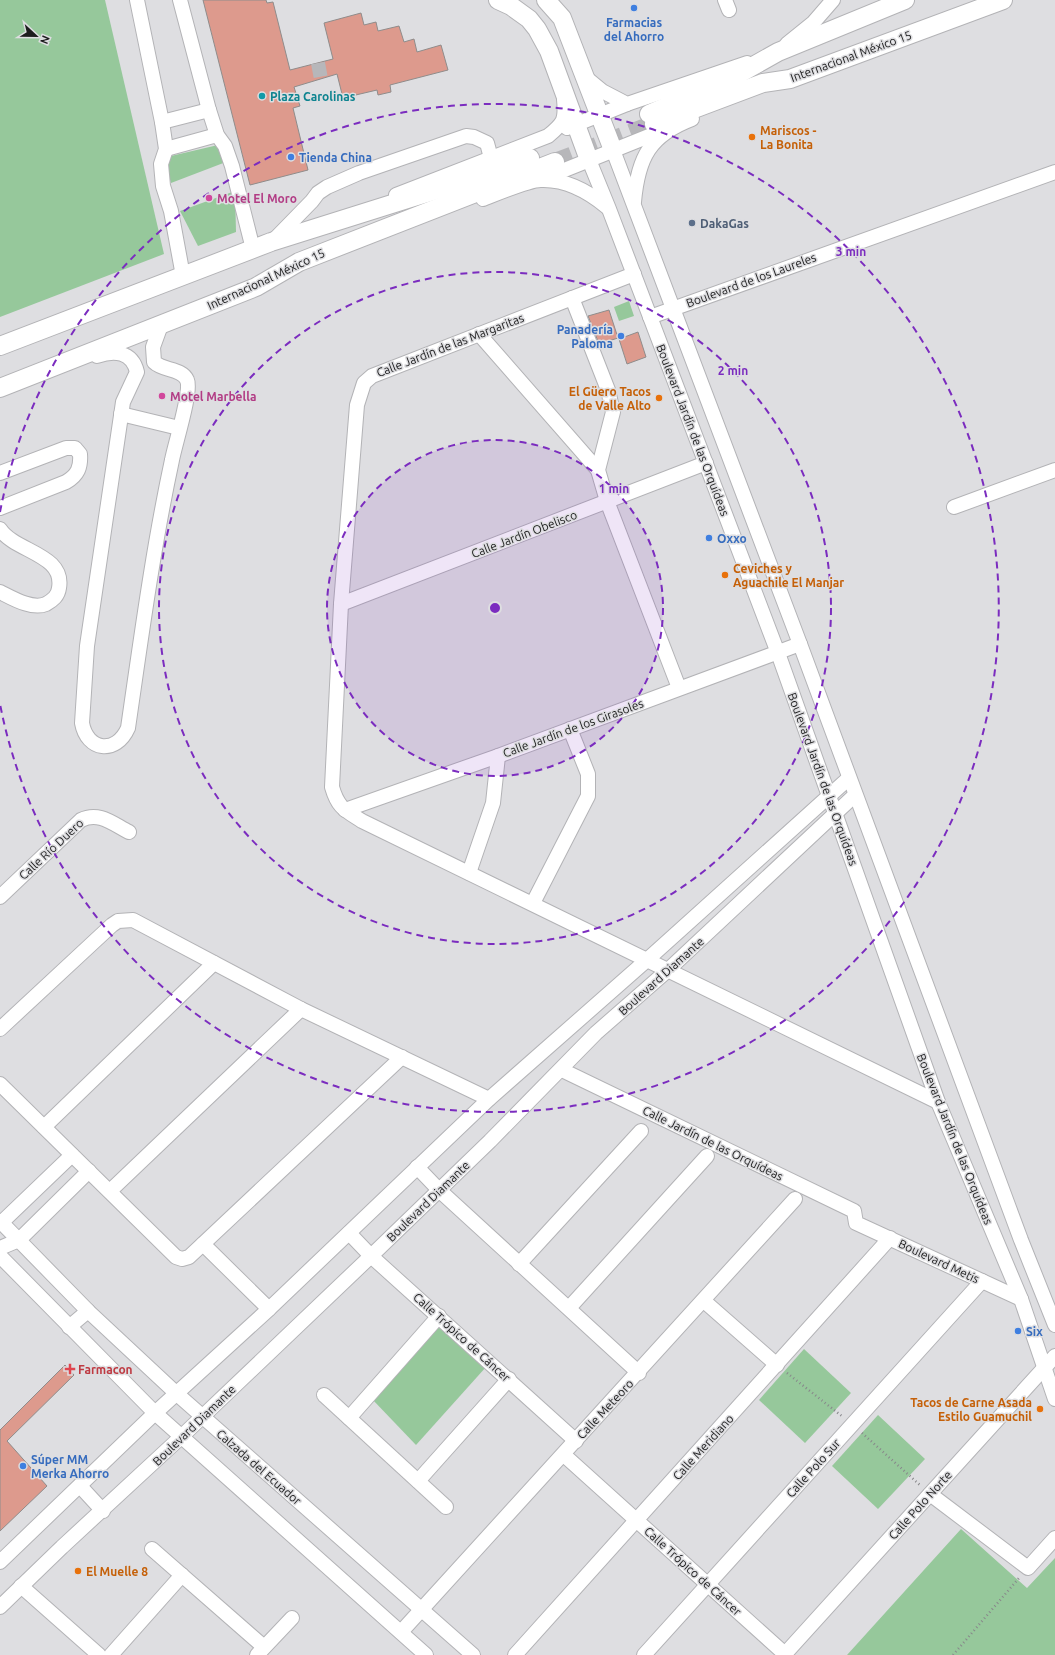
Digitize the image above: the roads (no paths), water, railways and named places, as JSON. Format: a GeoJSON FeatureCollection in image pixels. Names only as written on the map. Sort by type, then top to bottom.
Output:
{"type":"FeatureCollection","features":[{"type":"Feature","properties":{"kind":"main road"},"geometry":{"type":"LineString","coordinates":[[498,0],[511,6],[529,19],[537,29],[549,51],[589,160]]}},
{"type":"Feature","properties":{"kind":"main road"},"geometry":{"type":"LineString","coordinates":[[546,0],[562,18],[613,150]]}},
{"type":"Feature","properties":{"kind":"main road","name":"Internacional México 15"},"geometry":{"type":"LineString","coordinates":[[905,0],[876,5],[778,52],[730,79],[651,119],[763,83],[790,79],[1003,0]]}},
{"type":"Feature","properties":{"kind":"main road","name":"Internacional México 15"},"geometry":{"type":"LineString","coordinates":[[0,346],[271,242],[430,192],[552,149]]}},
{"type":"Feature","properties":{"kind":"main road","name":"Internacional México 15"},"geometry":{"type":"LineString","coordinates":[[0,388],[256,287],[299,262],[552,149]]}},
{"type":"Feature","properties":{"kind":"street"},"geometry":{"type":"LineString","coordinates":[[137,0],[162,122],[166,149],[161,164],[164,186],[171,211],[183,276]]}},
{"type":"Feature","properties":{"kind":"street"},"geometry":{"type":"LineString","coordinates":[[180,0],[209,110],[217,135],[224,146],[232,166],[253,249]]}},
{"type":"Feature","properties":{"kind":"street"},"geometry":{"type":"LineString","coordinates":[[778,52],[813,23],[832,0]]}},
{"type":"Feature","properties":{"kind":"street","name":"Internacional México 15"},"geometry":{"type":"LineString","coordinates":[[271,242],[491,158],[552,149],[575,125],[598,114],[778,52]]}},
{"type":"Feature","properties":{"kind":"street"},"geometry":{"type":"LineString","coordinates":[[584,77],[602,91],[627,104]]}},
{"type":"Feature","properties":{"kind":"street"},"geometry":{"type":"LineString","coordinates":[[299,262],[540,180],[790,79]]}},
{"type":"Feature","properties":{"kind":"street"},"geometry":{"type":"LineString","coordinates":[[552,149],[566,114],[563,89]]}},
{"type":"Feature","properties":{"kind":"street"},"geometry":{"type":"LineString","coordinates":[[162,122],[209,110]]}},
{"type":"Feature","properties":{"kind":"street"},"geometry":{"type":"LineString","coordinates":[[633,206],[637,176],[642,162],[658,138],[674,126]]}},
{"type":"Feature","properties":{"kind":"street"},"geometry":{"type":"LineString","coordinates":[[166,149],[217,135]]}},
{"type":"Feature","properties":{"kind":"street"},"geometry":{"type":"LineString","coordinates":[[271,242],[312,201],[318,193],[327,187],[355,175],[466,136],[474,137],[487,143],[491,158]]}},
{"type":"Feature","properties":{"kind":"street","name":"Boulevard Jardín de las Orquídeas"},"geometry":{"type":"LineString","coordinates":[[613,150],[800,644],[1018,1232],[1055,1325]]}},
{"type":"Feature","properties":{"kind":"street","name":"Boulevard Jardín de las Orquídeas"},"geometry":{"type":"LineString","coordinates":[[589,160],[634,274],[778,653],[938,1102],[1021,1299],[1055,1399]]}},
{"type":"Feature","properties":{"kind":"street","name":"Boulevard de los Laureles"},"geometry":{"type":"LineString","coordinates":[[650,316],[1054,176]]}},
{"type":"Feature","properties":{"kind":"street"},"geometry":{"type":"LineString","coordinates":[[540,180],[555,181],[582,190],[592,195],[609,209]]}},
{"type":"Feature","properties":{"kind":"street","name":"Calle Jardín de las Margaritas"},"geometry":{"type":"LineString","coordinates":[[345,810],[338,804],[332,787],[341,604],[358,405],[364,383],[372,376],[634,274]]}},
{"type":"Feature","properties":{"kind":"street"},"geometry":{"type":"LineString","coordinates":[[572,298],[608,390],[613,412],[598,470]]}},
{"type":"Feature","properties":{"kind":"street"},"geometry":{"type":"LineString","coordinates":[[60,365],[84,362],[110,352],[122,354],[130,358],[137,372],[125,396],[121,414],[87,646],[82,722],[84,733],[88,740],[97,745],[106,746],[115,744],[123,738],[128,728],[163,508],[179,428],[188,398],[188,380],[183,374],[159,367],[154,362],[153,347],[161,325]]}},
{"type":"Feature","properties":{"kind":"street"},"geometry":{"type":"LineString","coordinates":[[479,334],[598,470],[607,502],[679,688]]}},
{"type":"Feature","properties":{"kind":"street"},"geometry":{"type":"LineString","coordinates":[[121,414],[179,428]]}},
{"type":"Feature","properties":{"kind":"street"},"geometry":{"type":"LineString","coordinates":[[0,473],[66,448],[75,448],[80,454],[79,467],[74,478],[0,508]]}},
{"type":"Feature","properties":{"kind":"street","name":"Calle Jardín Obelisco"},"geometry":{"type":"LineString","coordinates":[[341,604],[706,464]]}},
{"type":"Feature","properties":{"kind":"street"},"geometry":{"type":"LineString","coordinates":[[954,507],[1055,470]]}},
{"type":"Feature","properties":{"kind":"street"},"geometry":{"type":"LineString","coordinates":[[0,529],[9,539],[42,556],[59,573],[60,582],[59,592],[53,601],[44,605],[23,602],[0,592]]}},
{"type":"Feature","properties":{"kind":"street","name":"Calle Jardín de los Girasoles"},"geometry":{"type":"LineString","coordinates":[[345,810],[498,756],[800,644]]}},
{"type":"Feature","properties":{"kind":"street"},"geometry":{"type":"LineString","coordinates":[[533,903],[588,796],[588,774],[570,729]]}},
{"type":"Feature","properties":{"kind":"street"},"geometry":{"type":"LineString","coordinates":[[469,873],[493,803],[498,756]]}},
{"type":"Feature","properties":{"kind":"street","name":"Boulevard Diamante"},"geometry":{"type":"LineString","coordinates":[[0,1562],[155,1413],[269,1309],[489,1099],[648,959],[849,778]]}},
{"type":"Feature","properties":{"kind":"street","name":"Boulevard Diamante"},"geometry":{"type":"LineString","coordinates":[[0,1606],[181,1437],[371,1256],[562,1070],[596,1033],[668,970],[836,814],[855,794]]}},
{"type":"Feature","properties":{"kind":"street"},"geometry":{"type":"LineString","coordinates":[[345,810],[362,821],[648,959],[938,1102]]}},
{"type":"Feature","properties":{"kind":"street","name":"Calle Río Duero"},"geometry":{"type":"LineString","coordinates":[[0,897],[81,820],[88,816],[102,818],[129,832]]}},
{"type":"Feature","properties":{"kind":"street"},"geometry":{"type":"LineString","coordinates":[[0,1029],[118,921],[127,919],[139,922],[301,1009],[489,1099]]}},
{"type":"Feature","properties":{"kind":"street"},"geometry":{"type":"LineString","coordinates":[[44,1127],[214,963]]}},
{"type":"Feature","properties":{"kind":"street"},"geometry":{"type":"LineString","coordinates":[[110,1191],[301,1009]]}},
{"type":"Feature","properties":{"kind":"street"},"geometry":{"type":"LineString","coordinates":[[0,1084],[176,1257],[182,1259],[189,1257],[402,1057]]}},
{"type":"Feature","properties":{"kind":"street","name":"Calle Jardín de las Orquídeas"},"geometry":{"type":"LineString","coordinates":[[562,1070],[854,1211],[856,1223]]}},
{"type":"Feature","properties":{"kind":"street"},"geometry":{"type":"LineString","coordinates":[[519,1264],[641,1131]]}},
{"type":"Feature","properties":{"kind":"street"},"geometry":{"type":"LineString","coordinates":[[1,1223],[72,1155]]}},
{"type":"Feature","properties":{"kind":"street"},"geometry":{"type":"LineString","coordinates":[[569,1308],[707,1156]]}},
{"type":"Feature","properties":{"kind":"street","name":"Calle Meteoro"},"geometry":{"type":"LineString","coordinates":[[401,1632],[639,1373],[439,1190],[418,1168]]}},
{"type":"Feature","properties":{"kind":"street"},"geometry":{"type":"LineString","coordinates":[[0,1248],[19,1240],[90,1172]]}},
{"type":"Feature","properties":{"kind":"street"},"geometry":{"type":"LineString","coordinates":[[639,1373],[795,1199]]}},
{"type":"Feature","properties":{"kind":"street","name":"Calzada del Ecuador"},"geometry":{"type":"LineString","coordinates":[[1,1223],[88,1311],[202,1417],[473,1655]]}},
{"type":"Feature","properties":{"kind":"street","name":"Boulevard Metis"},"geometry":{"type":"LineString","coordinates":[[856,1223],[1021,1299]]}},
{"type":"Feature","properties":{"kind":"street","name":"Calle Trópico de Cáncer"},"geometry":{"type":"LineString","coordinates":[[349,1233],[371,1256],[576,1441]]}},
{"type":"Feature","properties":{"kind":"street","name":"Calle Meridiano"},"geometry":{"type":"LineString","coordinates":[[515,1655],[890,1238]]}},
{"type":"Feature","properties":{"kind":"street"},"geometry":{"type":"LineString","coordinates":[[203,1244],[269,1309]]}},
{"type":"Feature","properties":{"kind":"street"},"geometry":{"type":"LineString","coordinates":[[0,1256],[155,1413],[426,1655]]}},
{"type":"Feature","properties":{"kind":"street","name":"Calle Polo Sur"},"geometry":{"type":"LineString","coordinates":[[644,1655],[982,1281]]}},
{"type":"Feature","properties":{"kind":"street"},"geometry":{"type":"LineString","coordinates":[[704,1300],[777,1365]]}},
{"type":"Feature","properties":{"kind":"street"},"geometry":{"type":"LineString","coordinates":[[69,1327],[88,1311]]}},
{"type":"Feature","properties":{"kind":"street"},"geometry":{"type":"LineString","coordinates":[[349,1418],[439,1316]]}},
{"type":"Feature","properties":{"kind":"street","name":"Calle Polo Norte"},"geometry":{"type":"LineString","coordinates":[[785,1655],[1055,1356]]}},
{"type":"Feature","properties":{"kind":"street"},"geometry":{"type":"LineString","coordinates":[[418,1481],[509,1379]]}},
{"type":"Feature","properties":{"kind":"street"},"geometry":{"type":"LineString","coordinates":[[324,1395],[446,1507]]}},
{"type":"Feature","properties":{"kind":"street","name":"Calle Trópico de Cáncer"},"geometry":{"type":"LineString","coordinates":[[564,1455],[785,1655]]}},
{"type":"Feature","properties":{"kind":"street"},"geometry":{"type":"LineString","coordinates":[[80,1486],[103,1510]]}},
{"type":"Feature","properties":{"kind":"street"},"geometry":{"type":"LineString","coordinates":[[930,1494],[1028,1568],[1055,1538]]}},
{"type":"Feature","properties":{"kind":"street"},"geometry":{"type":"LineString","coordinates":[[152,1550],[182,1575],[261,1651],[292,1618]]}},
{"type":"Feature","properties":{"kind":"street"},"geometry":{"type":"LineString","coordinates":[[110,1655],[182,1575]]}},
{"type":"Feature","properties":{"kind":"street"},"geometry":{"type":"LineString","coordinates":[[21,1586],[99,1655]]}},
{"type":"Feature","properties":{"kind":"tunnel"},"geometry":{"type":"LineString","coordinates":[[318,63],[321,79]]}},
{"type":"Feature","properties":{"kind":"tunnel"},"geometry":{"type":"LineString","coordinates":[[555,162],[654,124]]}},
{"type":"Feature","properties":{"kind":"place","name":"Farmacias del Ahorro"},"geometry":{"type":"Point","coordinates":[634,8]}},
{"type":"Feature","properties":{"kind":"place","name":"Plaza Carolinas"},"geometry":{"type":"Point","coordinates":[262,96]}},
{"type":"Feature","properties":{"kind":"place","name":"Mariscos - La Bonita"},"geometry":{"type":"Point","coordinates":[752,137]}},
{"type":"Feature","properties":{"kind":"place","name":"Tienda China"},"geometry":{"type":"Point","coordinates":[291,157]}},
{"type":"Feature","properties":{"kind":"place","name":"Motel El Moro"},"geometry":{"type":"Point","coordinates":[209,198]}},
{"type":"Feature","properties":{"kind":"place","name":"DakaGas"},"geometry":{"type":"Point","coordinates":[692,223]}},
{"type":"Feature","properties":{"kind":"place","name":"Panadería Paloma"},"geometry":{"type":"Point","coordinates":[621,336]}},
{"type":"Feature","properties":{"kind":"place","name":"Motel Marbella"},"geometry":{"type":"Point","coordinates":[162,396]}},
{"type":"Feature","properties":{"kind":"place","name":"El Güero Tacos de Valle Alto"},"geometry":{"type":"Point","coordinates":[659,398]}},
{"type":"Feature","properties":{"kind":"place","name":"Oxxo"},"geometry":{"type":"Point","coordinates":[709,538]}},
{"type":"Feature","properties":{"kind":"place","name":"Ceviches y Aguachile El Manjar"},"geometry":{"type":"Point","coordinates":[725,575]}},
{"type":"Feature","properties":{"kind":"place","name":"Six"},"geometry":{"type":"Point","coordinates":[1018,1331]}},
{"type":"Feature","properties":{"kind":"place","name":"Farmacon"},"geometry":{"type":"Point","coordinates":[70,1369]}},
{"type":"Feature","properties":{"kind":"place","name":"Tacos de Carne Asada Estilo Guamuchil"},"geometry":{"type":"Point","coordinates":[1040,1409]}},
{"type":"Feature","properties":{"kind":"place","name":"Súper MM Merka Ahorro"},"geometry":{"type":"Point","coordinates":[23,1466]}},
{"type":"Feature","properties":{"kind":"place","name":"El Muelle 8"},"geometry":{"type":"Point","coordinates":[78,1571]}}]}
